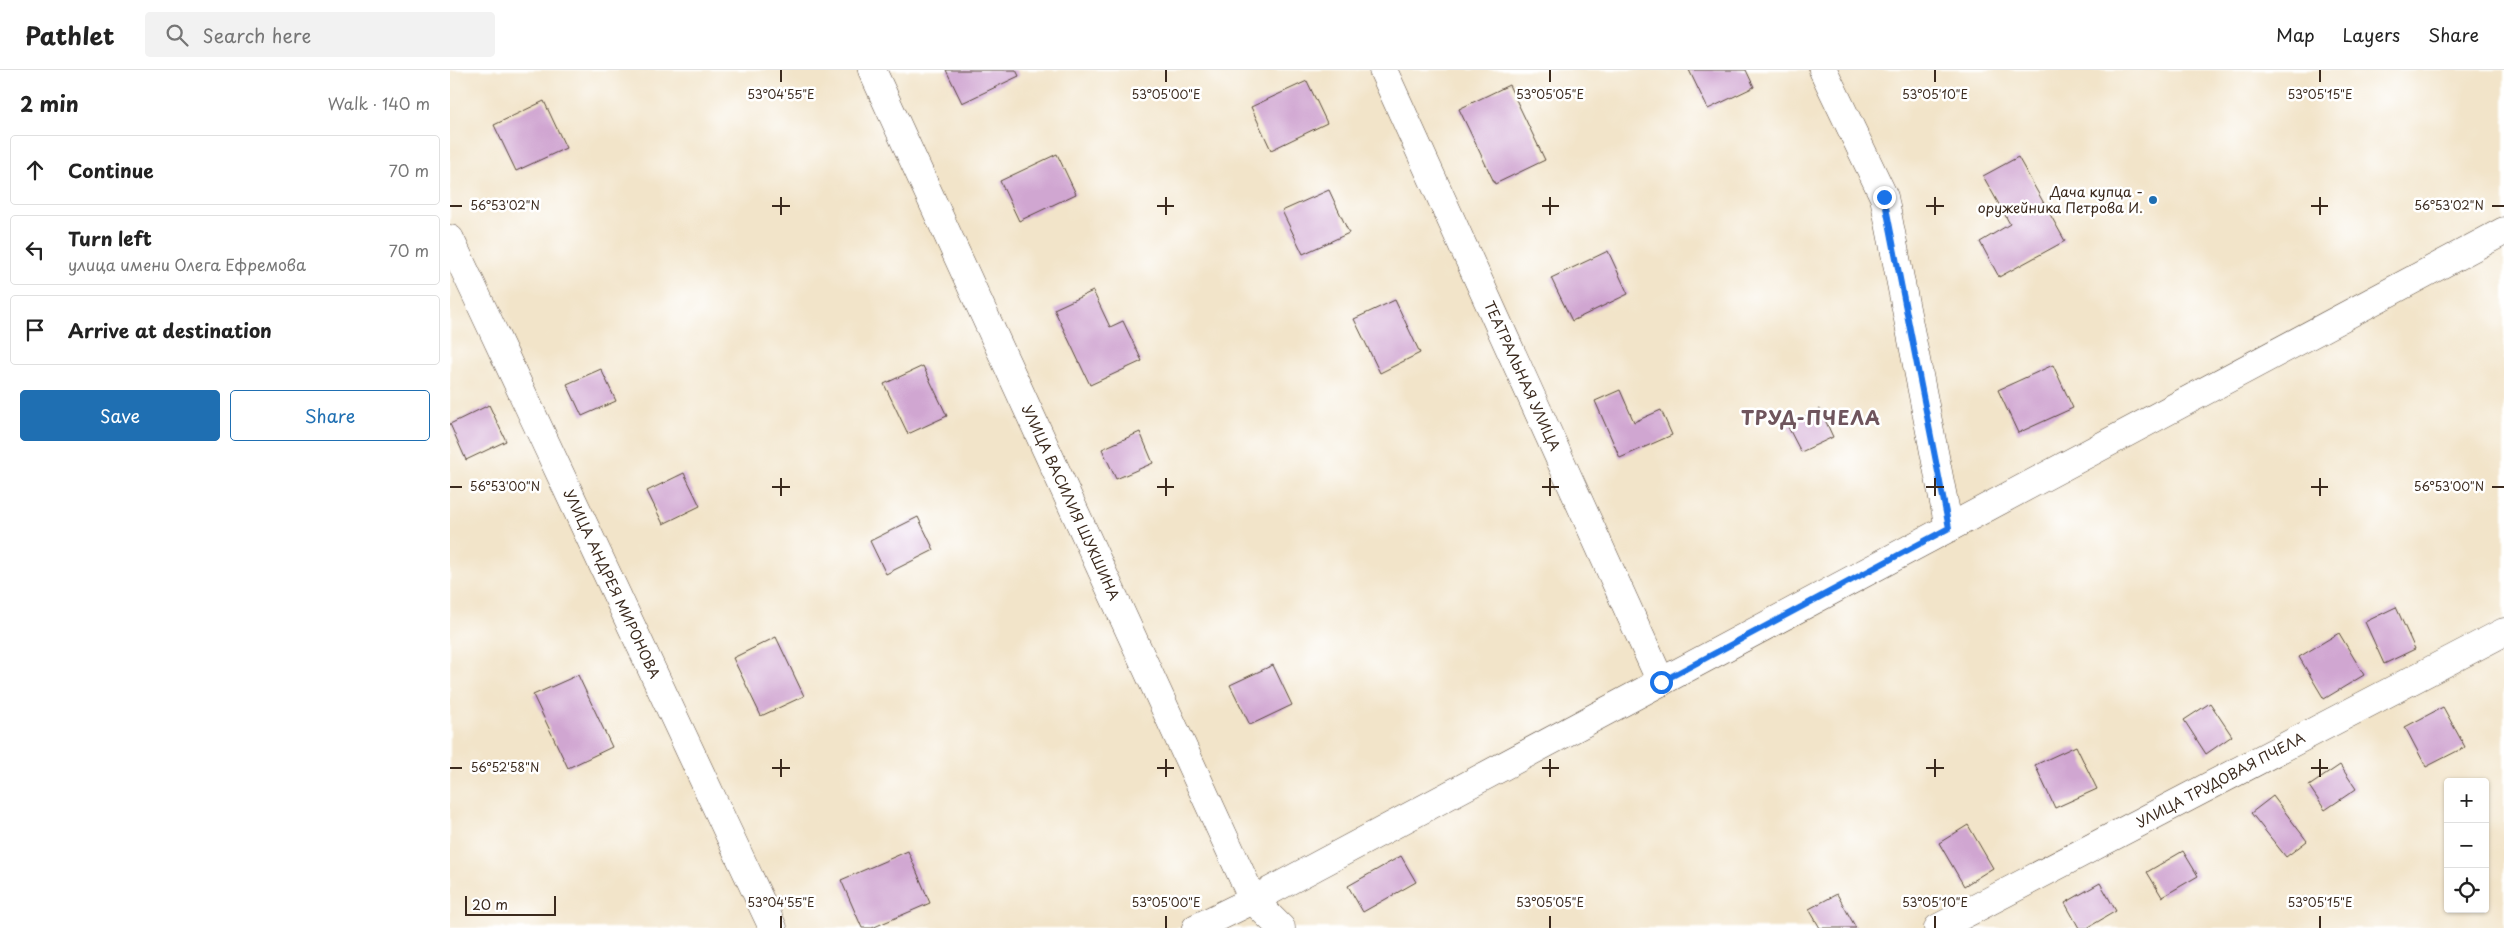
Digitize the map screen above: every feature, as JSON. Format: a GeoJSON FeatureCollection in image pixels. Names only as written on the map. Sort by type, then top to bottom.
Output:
{"type":"FeatureCollection","features":[{"type":"Feature","properties":{"kind":"street","name":"УЛИЦА ВАСИЛИЯ ШУКШИНА"},"geometry":{"type":"LineString","coordinates":[[872,70],[1253,900],[1281,928]]}},
{"type":"Feature","properties":{"kind":"street","name":"ТЕАТРАЛЬНАЯ УЛИЦА"},"geometry":{"type":"LineString","coordinates":[[1383,70],[1661,682]]}},
{"type":"Feature","properties":{"kind":"street"},"geometry":{"type":"LineString","coordinates":[[1823,70],[1884,197],[1949,528]]}},
{"type":"Feature","properties":{"kind":"street"},"geometry":{"type":"LineString","coordinates":[[1196,928],[1253,900],[2504,231]]}},
{"type":"Feature","properties":{"kind":"street","name":"УЛИЦА АНДРЕЯ МИРОНОВА"},"geometry":{"type":"LineString","coordinates":[[450,240],[773,928]]}},
{"type":"Feature","properties":{"kind":"street","name":"УЛИЦА ТРУДОВАЯ ПЧЕЛА"},"geometry":{"type":"LineString","coordinates":[[1938,928],[2504,632]]}},
{"type":"Feature","properties":{"kind":"building"},"geometry":{"type":"Polygon","coordinates":[[[946,70],[1016,70],[1019,76],[962,103],[946,70]]]}},
{"type":"Feature","properties":{"kind":"building"},"geometry":{"type":"Polygon","coordinates":[[[1689,70],[1746,70],[1754,87],[1708,109],[1689,70]]]}},
{"type":"Feature","properties":{"kind":"building"},"geometry":{"type":"Polygon","coordinates":[[[1307,81],[1327,123],[1271,150],[1251,107],[1307,81]]]}},
{"type":"Feature","properties":{"kind":"building"},"geometry":{"type":"Polygon","coordinates":[[[1509,85],[1545,160],[1495,184],[1459,109],[1509,85]]]}},
{"type":"Feature","properties":{"kind":"building"},"geometry":{"type":"Polygon","coordinates":[[[544,101],[566,148],[516,171],[494,125],[544,101]]]}},
{"type":"Feature","properties":{"kind":"building"},"geometry":{"type":"Polygon","coordinates":[[[1057,154],[1076,194],[1019,221],[1000,181],[1057,154]]]}},
{"type":"Feature","properties":{"kind":"building"},"geometry":{"type":"Polygon","coordinates":[[[2018,157],[2065,241],[1999,277],[1980,242],[2010,224],[1983,176],[2018,157]]]}},
{"type":"Feature","properties":{"kind":"building"},"geometry":{"type":"Polygon","coordinates":[[[1329,190],[1349,233],[1303,254],[1282,211],[1329,190]]]}},
{"type":"Feature","properties":{"kind":"building"},"geometry":{"type":"Polygon","coordinates":[[[1608,251],[1628,294],[1572,321],[1551,278],[1608,251]]]}},
{"type":"Feature","properties":{"kind":"building"},"geometry":{"type":"Polygon","coordinates":[[[1093,291],[1110,327],[1123,321],[1142,361],[1090,385],[1054,309],[1093,291]]]}},
{"type":"Feature","properties":{"kind":"building"},"geometry":{"type":"Polygon","coordinates":[[[1395,300],[1420,353],[1380,373],[1354,319],[1395,300]]]}},
{"type":"Feature","properties":{"kind":"building"},"geometry":{"type":"Polygon","coordinates":[[[2053,365],[2073,408],[2018,433],[1998,390],[2053,365]]]}},
{"type":"Feature","properties":{"kind":"building"},"geometry":{"type":"Polygon","coordinates":[[[923,366],[947,416],[908,434],[884,384],[923,366]]]}},
{"type":"Feature","properties":{"kind":"building"},"geometry":{"type":"Polygon","coordinates":[[[601,369],[616,401],[582,416],[567,384],[601,369]]]}},
{"type":"Feature","properties":{"kind":"building"},"geometry":{"type":"Polygon","coordinates":[[[1620,390],[1634,422],[1661,410],[1672,435],[1620,458],[1595,401],[1620,390]]]}},
{"type":"Feature","properties":{"kind":"building"},"geometry":{"type":"Polygon","coordinates":[[[489,405],[506,441],[466,460],[450,424],[489,405]]]}},
{"type":"Feature","properties":{"kind":"building"},"geometry":{"type":"Polygon","coordinates":[[[1820,409],[1833,437],[1801,452],[1787,425],[1820,409]]]}},
{"type":"Feature","properties":{"kind":"building"},"geometry":{"type":"Polygon","coordinates":[[[1140,432],[1153,463],[1116,479],[1102,449],[1140,432]]]}},
{"type":"Feature","properties":{"kind":"building"},"geometry":{"type":"Polygon","coordinates":[[[684,473],[700,506],[663,524],[647,491],[684,473]]]}},
{"type":"Feature","properties":{"kind":"building"},"geometry":{"type":"Polygon","coordinates":[[[918,517],[934,550],[886,574],[870,541],[918,517]]]}},
{"type":"Feature","properties":{"kind":"building"},"geometry":{"type":"Polygon","coordinates":[[[2396,607],[2415,649],[2384,664],[2365,622],[2396,607]]]}},
{"type":"Feature","properties":{"kind":"building"},"geometry":{"type":"Polygon","coordinates":[[[2339,633],[2364,675],[2324,699],[2299,657],[2339,633]]]}},
{"type":"Feature","properties":{"kind":"building"},"geometry":{"type":"Polygon","coordinates":[[[776,637],[804,696],[761,716],[733,658],[776,637]]]}},
{"type":"Feature","properties":{"kind":"building"},"geometry":{"type":"Polygon","coordinates":[[[1273,665],[1292,705],[1250,725],[1230,685],[1273,665]]]}},
{"type":"Feature","properties":{"kind":"building"},"geometry":{"type":"Polygon","coordinates":[[[578,675],[612,747],[568,768],[533,695],[578,675]]]}},
{"type":"Feature","properties":{"kind":"building"},"geometry":{"type":"Polygon","coordinates":[[[2210,703],[2232,736],[2206,754],[2184,720],[2210,703]]]}},
{"type":"Feature","properties":{"kind":"building"},"geometry":{"type":"Polygon","coordinates":[[[2443,707],[2465,747],[2426,767],[2405,727],[2443,707]]]}},
{"type":"Feature","properties":{"kind":"building"},"geometry":{"type":"Polygon","coordinates":[[[2076,746],[2097,789],[2055,808],[2035,765],[2076,746]]]}},
{"type":"Feature","properties":{"kind":"building"},"geometry":{"type":"Polygon","coordinates":[[[2340,765],[2356,789],[2325,810],[2309,786],[2340,765]]]}},
{"type":"Feature","properties":{"kind":"building"},"geometry":{"type":"Polygon","coordinates":[[[2273,796],[2307,841],[2286,857],[2251,813],[2273,796]]]}},
{"type":"Feature","properties":{"kind":"building"},"geometry":{"type":"Polygon","coordinates":[[[1968,825],[1993,868],[1964,886],[1939,843],[1968,825]]]}},
{"type":"Feature","properties":{"kind":"building"},"geometry":{"type":"Polygon","coordinates":[[[908,851],[930,903],[872,928],[862,928],[841,880],[908,851]]]}},
{"type":"Feature","properties":{"kind":"building"},"geometry":{"type":"Polygon","coordinates":[[[2183,851],[2198,876],[2162,897],[2147,872],[2183,851]]]}},
{"type":"Feature","properties":{"kind":"building"},"geometry":{"type":"Polygon","coordinates":[[[1401,856],[1416,882],[1363,912],[1348,886],[1401,856]]]}},
{"type":"Feature","properties":{"kind":"building"},"geometry":{"type":"Polygon","coordinates":[[[2100,883],[2116,911],[2087,928],[2079,928],[2065,903],[2100,883]]]}},
{"type":"Feature","properties":{"kind":"building"},"geometry":{"type":"Polygon","coordinates":[[[1837,894],[1856,928],[1820,928],[1809,909],[1837,894]]]}},
{"type":"Feature","properties":{"kind":"place","name":"Дача купца - оружейника Петрова И."},"geometry":{"type":"Point","coordinates":[2153,200]}},
{"type":"Feature","properties":{"kind":"district","name":"ТРУД-ПЧЕЛА"},"geometry":{"type":"Point","coordinates":[1811,418]}},
{"type":"Feature","properties":{"kind":"route"},"geometry":{"type":"LineString","coordinates":[[1661,682],[1949,528],[1884,197]]}}]}
